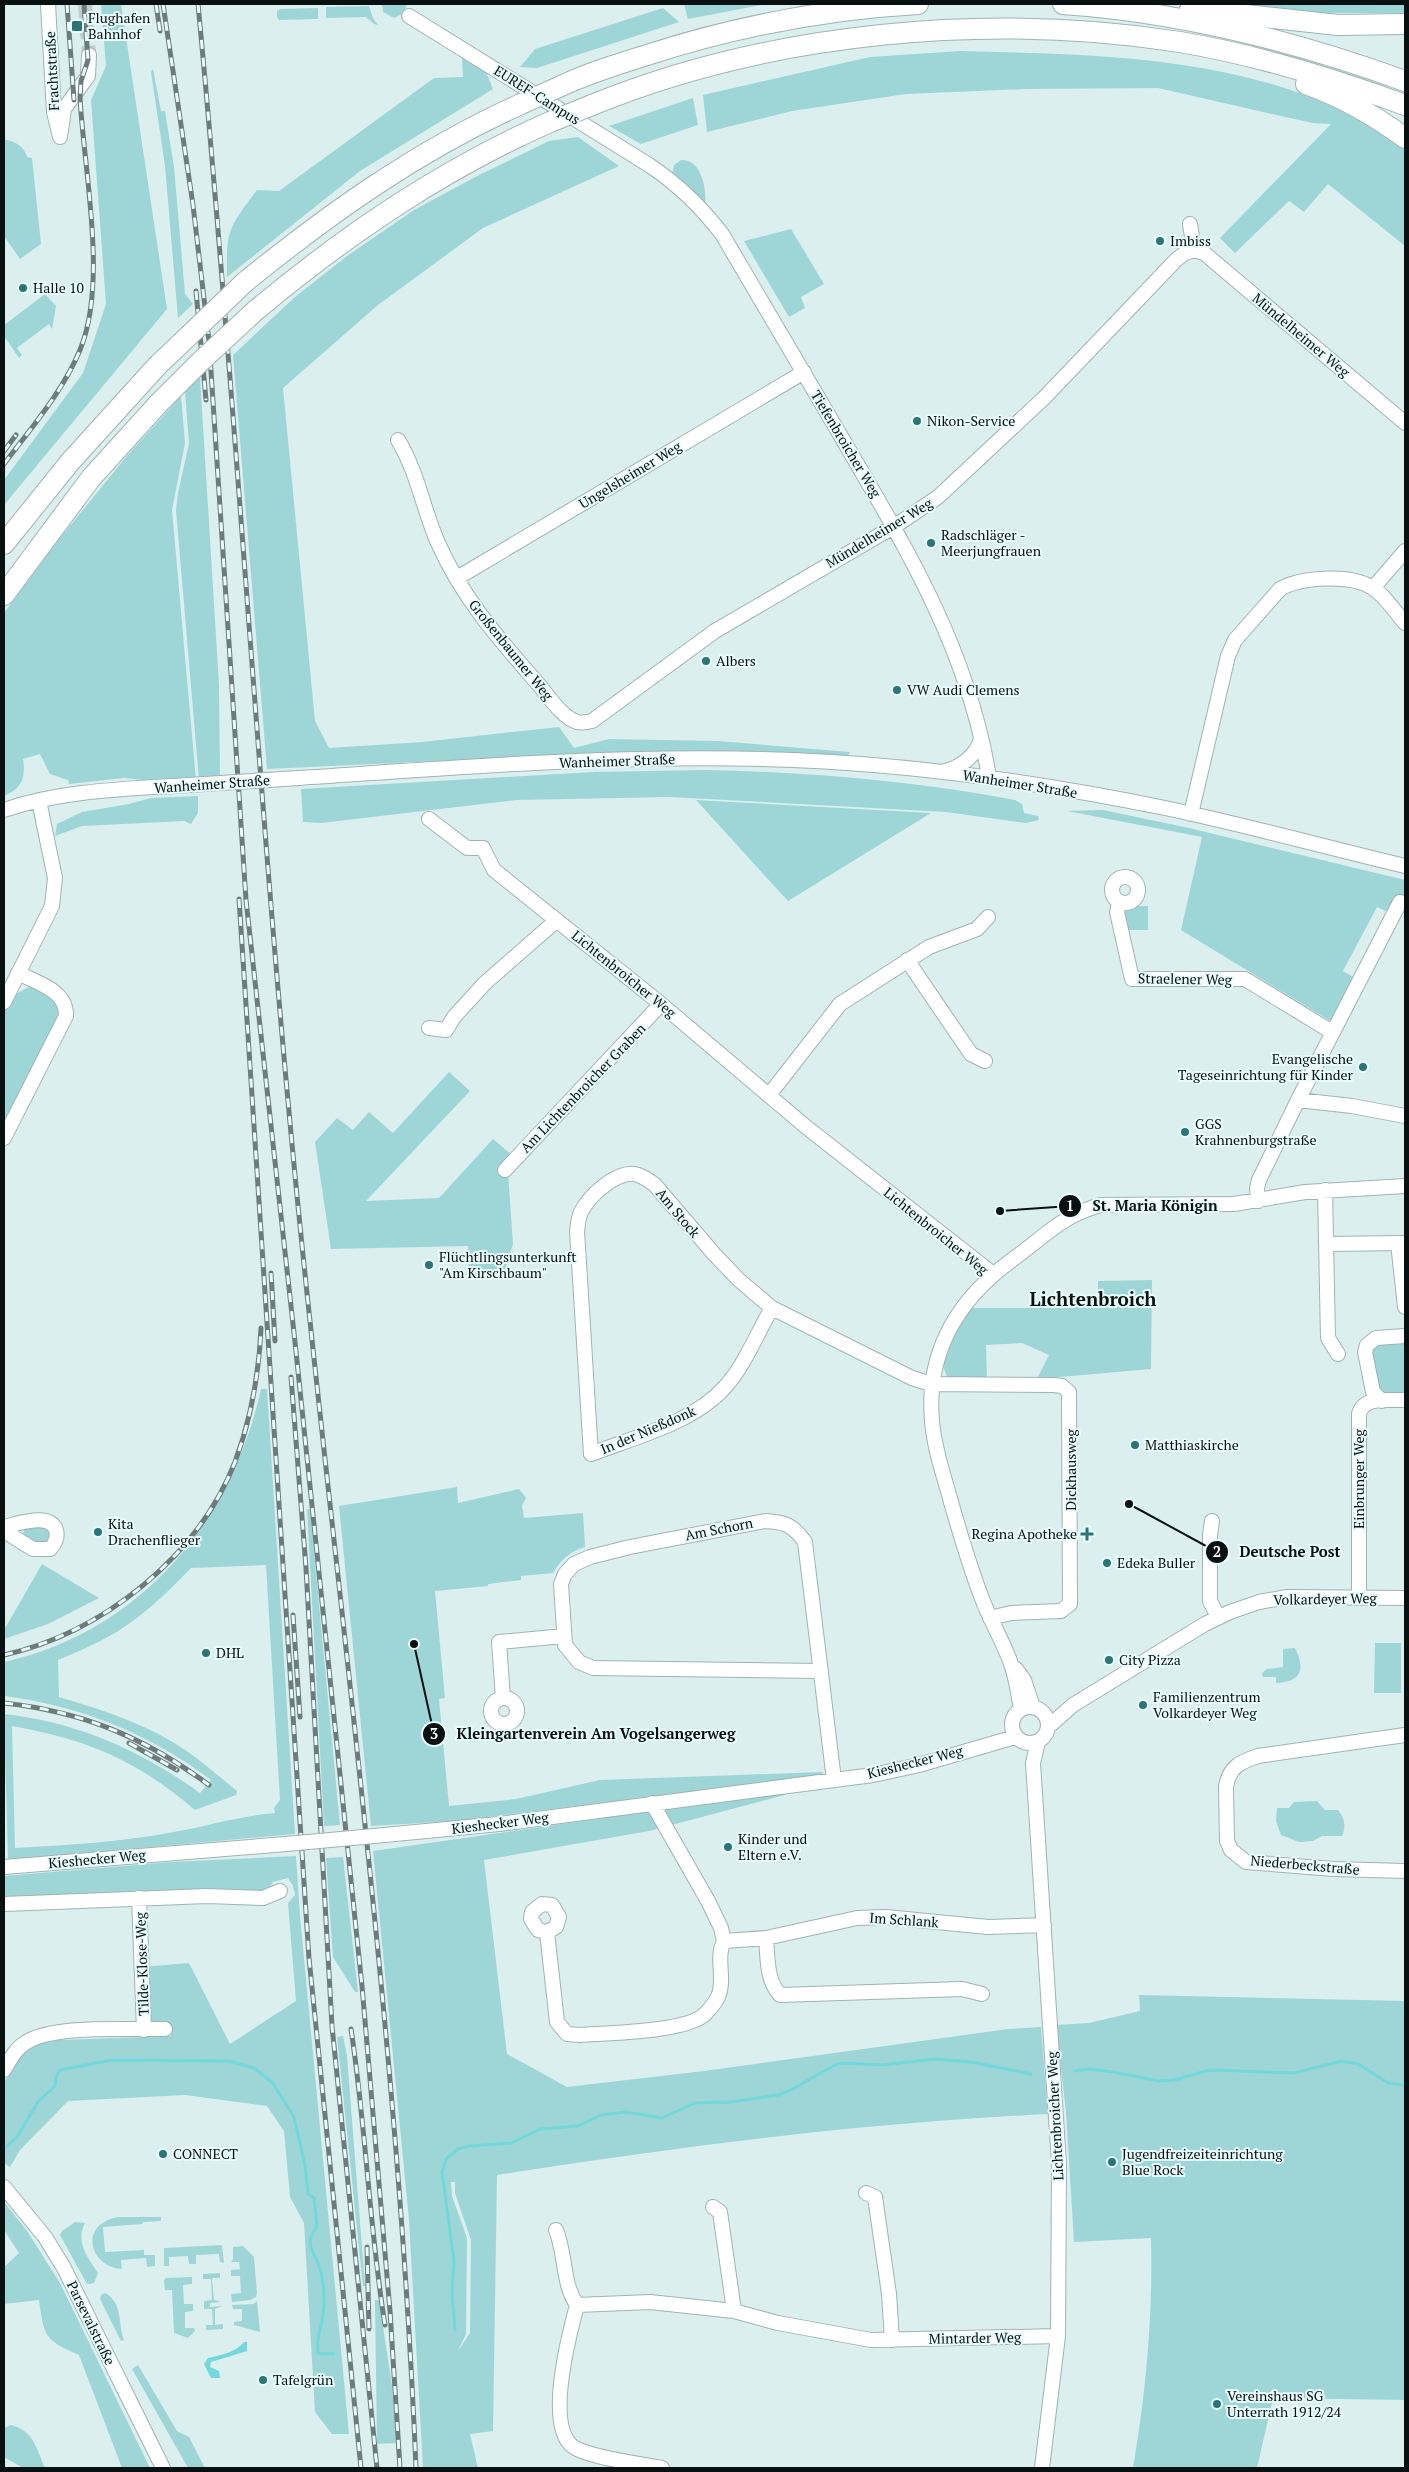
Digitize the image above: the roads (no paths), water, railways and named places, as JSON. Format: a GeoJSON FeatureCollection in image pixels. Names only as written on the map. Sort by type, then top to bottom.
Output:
{"type":"FeatureCollection","features":[{"type":"Feature","properties":{"kind":"highway"},"geometry":{"type":"LineString","coordinates":[[4,544],[70,462],[157,366],[245,282],[306,232],[364,192],[466,131],[562,86],[660,51],[754,26],[825,14],[918,4]]}},
{"type":"Feature","properties":{"kind":"highway"},"geometry":{"type":"LineString","coordinates":[[1063,4],[1136,11],[1286,42],[1352,62],[1405,81]]}},
{"type":"Feature","properties":{"kind":"highway"},"geometry":{"type":"LineString","coordinates":[[1136,11],[1182,9],[1338,25],[1405,24]]}},
{"type":"Feature","properties":{"kind":"highway"},"geometry":{"type":"LineString","coordinates":[[4,595],[91,478],[159,403],[255,311],[315,261],[384,212],[490,150],[550,122],[637,88],[713,66],[809,45],[911,32],[1038,30],[1181,42],[1275,62],[1405,104]]}},
{"type":"Feature","properties":{"kind":"highway"},"geometry":{"type":"LineString","coordinates":[[1093,34],[1138,48],[1218,61],[1283,77],[1338,97],[1373,114],[1405,138]]}},
{"type":"Feature","properties":{"kind":"street","name":"Frachtstraße"},"geometry":{"type":"LineString","coordinates":[[48,4],[54,112],[60,137],[64,109],[88,76],[89,55]]}},
{"type":"Feature","properties":{"kind":"street","name":"EUREF-Campus"},"geometry":{"type":"LineString","coordinates":[[409,16],[664,175]]}},
{"type":"Feature","properties":{"kind":"street","name":"Tiefenbroicher Weg"},"geometry":{"type":"LineString","coordinates":[[664,175],[711,220],[722,234],[895,526],[927,589],[974,704],[989,777]]}},
{"type":"Feature","properties":{"kind":"street"},"geometry":{"type":"LineString","coordinates":[[1190,224],[1194,250]]}},
{"type":"Feature","properties":{"kind":"street","name":"Mündelheimer Weg"},"geometry":{"type":"LineString","coordinates":[[570,718],[579,722],[592,721],[732,620],[895,526],[938,497],[961,478],[1044,398],[1176,260],[1185,253],[1194,250],[1204,253],[1405,423]]}},
{"type":"Feature","properties":{"kind":"street","name":"Ungelsheimer Weg"},"geometry":{"type":"LineString","coordinates":[[457,578],[804,372]]}},
{"type":"Feature","properties":{"kind":"street","name":"Großenbaumer Weg"},"geometry":{"type":"LineString","coordinates":[[398,440],[416,474],[428,517],[439,545],[482,619],[570,718]]}},
{"type":"Feature","properties":{"kind":"street"},"geometry":{"type":"LineString","coordinates":[[1373,588],[1405,551]]}},
{"type":"Feature","properties":{"kind":"street"},"geometry":{"type":"LineString","coordinates":[[1191,814],[1228,656],[1235,640],[1280,589],[1290,583],[1310,579],[1358,580],[1373,588],[1405,624]]}},
{"type":"Feature","properties":{"kind":"street"},"geometry":{"type":"LineString","coordinates":[[938,772],[948,770],[964,762],[976,750],[982,739]]}},
{"type":"Feature","properties":{"kind":"street","name":"Wanheimer Straße"},"geometry":{"type":"LineString","coordinates":[[4,810],[39,801],[101,791],[481,766],[662,759],[794,760],[989,777],[1191,814],[1405,866]]}},
{"type":"Feature","properties":{"kind":"street"},"geometry":{"type":"LineString","coordinates":[[4,1002],[48,916],[53,898],[55,878],[39,801]]}},
{"type":"Feature","properties":{"kind":"street","name":"Lichtenbroicher Weg"},"geometry":{"type":"LineString","coordinates":[[429,820],[467,848],[483,848],[494,870],[661,1004],[769,1095],[993,1274],[964,1303],[942,1345],[931,1384],[932,1423],[942,1469],[967,1558],[990,1618],[1011,1662],[1024,1680],[1032,1709]]}},
{"type":"Feature","properties":{"kind":"street","name":"Straelener Weg"},"geometry":{"type":"LineString","coordinates":[[1119,902],[1117,912],[1132,979],[1245,979],[1332,1032]]}},
{"type":"Feature","properties":{"kind":"street"},"geometry":{"type":"LineString","coordinates":[[1258,1201],[1257,1188],[1259,1180],[1298,1100],[1400,902],[1405,903]]}},
{"type":"Feature","properties":{"kind":"street"},"geometry":{"type":"LineString","coordinates":[[769,1095],[840,1004],[929,947],[977,929],[988,917]]}},
{"type":"Feature","properties":{"kind":"street"},"geometry":{"type":"LineString","coordinates":[[429,1028],[446,1030],[454,1017],[485,983],[557,920]]}},
{"type":"Feature","properties":{"kind":"street"},"geometry":{"type":"LineString","coordinates":[[907,960],[971,1054],[985,1061]]}},
{"type":"Feature","properties":{"kind":"street"},"geometry":{"type":"LineString","coordinates":[[4,1138],[66,1016],[65,1005],[60,996],[18,973]]}},
{"type":"Feature","properties":{"kind":"street","name":"Am Lichtenbroicher Graben"},"geometry":{"type":"LineString","coordinates":[[505,1170],[661,1004]]}},
{"type":"Feature","properties":{"kind":"street"},"geometry":{"type":"LineString","coordinates":[[1298,1100],[1352,1106],[1405,1116]]}},
{"type":"Feature","properties":{"kind":"street","name":"Am Stock"},"geometry":{"type":"LineString","coordinates":[[592,1454],[577,1231],[582,1211],[612,1180],[623,1175],[634,1174],[645,1178],[655,1185],[714,1254],[739,1280],[772,1308],[912,1378],[931,1384]]}},
{"type":"Feature","properties":{"kind":"street"},"geometry":{"type":"LineString","coordinates":[[993,1274],[1061,1221],[1080,1210],[1101,1205],[1234,1204],[1305,1192],[1405,1186]]}},
{"type":"Feature","properties":{"kind":"street"},"geometry":{"type":"LineString","coordinates":[[1325,1190],[1328,1338],[1338,1354]]}},
{"type":"Feature","properties":{"kind":"street"},"geometry":{"type":"LineString","coordinates":[[1326,1244],[1402,1243],[1405,1307]]}},
{"type":"Feature","properties":{"kind":"street","name":"In der Nießdonk"},"geometry":{"type":"LineString","coordinates":[[592,1454],[666,1425],[704,1406],[724,1389],[735,1374],[772,1308]]}},
{"type":"Feature","properties":{"kind":"street"},"geometry":{"type":"LineString","coordinates":[[1382,1401],[1373,1392],[1365,1352],[1367,1345],[1376,1338],[1405,1336]]}},
{"type":"Feature","properties":{"kind":"street","name":"Dickhausweg"},"geometry":{"type":"LineString","coordinates":[[931,1384],[1054,1385],[1066,1389],[1070,1396],[1070,1604],[1061,1612],[1011,1614],[990,1618]]}},
{"type":"Feature","properties":{"kind":"street","name":"Einbrunger Weg"},"geometry":{"type":"LineString","coordinates":[[1359,1598],[1359,1414],[1363,1405],[1369,1402],[1405,1400]]}},
{"type":"Feature","properties":{"kind":"street"},"geometry":{"type":"LineString","coordinates":[[4,1527],[43,1520],[56,1530],[56,1540],[50,1549],[38,1550],[4,1531]]}},
{"type":"Feature","properties":{"kind":"street","name":"Am Schorn"},"geometry":{"type":"LineString","coordinates":[[821,1671],[593,1668],[578,1662],[565,1645],[561,1584],[565,1574],[574,1564],[598,1555],[697,1533],[765,1521],[785,1522],[799,1532],[806,1542],[834,1780]]}},
{"type":"Feature","properties":{"kind":"street"},"geometry":{"type":"LineString","coordinates":[[1212,1521],[1210,1535],[1210,1601],[1218,1617]]}},
{"type":"Feature","properties":{"kind":"street","name":"Volkardeyer Weg"},"geometry":{"type":"LineString","coordinates":[[1038,1742],[1046,1734],[1048,1727],[1073,1705],[1218,1617],[1259,1602],[1287,1597],[1405,1598]]}},
{"type":"Feature","properties":{"kind":"street"},"geometry":{"type":"LineString","coordinates":[[503,1698],[498,1642],[564,1636]]}},
{"type":"Feature","properties":{"kind":"street","name":"Volkardeyer Weg"},"geometry":{"type":"LineString","coordinates":[[1032,1709],[1073,1705]]}},
{"type":"Feature","properties":{"kind":"street"},"geometry":{"type":"LineString","coordinates":[[1038,1742],[1019,1740],[1011,1722],[1015,1714],[1032,1709],[1047,1719],[1048,1727]]}},
{"type":"Feature","properties":{"kind":"street","name":"Kieshecker Weg"},"geometry":{"type":"LineString","coordinates":[[991,1742],[1001,1736],[1011,1722]]}},
{"type":"Feature","properties":{"kind":"street","name":"Niederbeckstraße"},"geometry":{"type":"LineString","coordinates":[[1405,1735],[1258,1756],[1235,1766],[1227,1780],[1226,1787],[1227,1841],[1231,1850],[1246,1862],[1324,1869],[1405,1871]]}},
{"type":"Feature","properties":{"kind":"street","name":"Lichtenbroicher Weg"},"geometry":{"type":"LineString","coordinates":[[1019,1740],[1033,1764]]}},
{"type":"Feature","properties":{"kind":"street","name":"Kieshecker Weg"},"geometry":{"type":"LineString","coordinates":[[4,1868],[499,1824],[873,1775],[918,1765],[991,1742],[1019,1740]]}},
{"type":"Feature","properties":{"kind":"street","name":"Lichtenbroicher Weg"},"geometry":{"type":"LineString","coordinates":[[1038,1742],[1033,1764],[1059,2164],[1058,2336],[1042,2468]]}},
{"type":"Feature","properties":{"kind":"street"},"geometry":{"type":"LineString","coordinates":[[547,1932],[557,2022],[567,2034],[580,2035],[662,2028],[703,2016],[720,1991],[719,1951],[724,1941],[721,1928],[708,1901],[652,1803]]}},
{"type":"Feature","properties":{"kind":"street"},"geometry":{"type":"LineString","coordinates":[[4,1904],[207,1896],[263,1898],[280,1892]]}},
{"type":"Feature","properties":{"kind":"street","name":"Tilde-Klose-Weg"},"geometry":{"type":"LineString","coordinates":[[139,1898],[144,2030]]}},
{"type":"Feature","properties":{"kind":"street","name":"Im Schlank"},"geometry":{"type":"LineString","coordinates":[[724,1941],[766,1938],[857,1918],[886,1916],[988,1927],[1044,1925]]}},
{"type":"Feature","properties":{"kind":"street"},"geometry":{"type":"LineString","coordinates":[[766,1938],[769,1976],[772,1986],[780,1995],[962,1989],[982,1994]]}},
{"type":"Feature","properties":{"kind":"street","name":"Tilde-Klose-Weg"},"geometry":{"type":"LineString","coordinates":[[4,2070],[20,2047],[44,2034],[165,2030]]}},
{"type":"Feature","properties":{"kind":"street","name":"Parsevalstraße"},"geometry":{"type":"LineString","coordinates":[[4,2187],[45,2237],[64,2268],[163,2468]]}},
{"type":"Feature","properties":{"kind":"street"},"geometry":{"type":"LineString","coordinates":[[866,2193],[875,2197],[889,2294],[892,2340]]}},
{"type":"Feature","properties":{"kind":"street"},"geometry":{"type":"LineString","coordinates":[[713,2207],[720,2212],[734,2311]]}},
{"type":"Feature","properties":{"kind":"street"},"geometry":{"type":"LineString","coordinates":[[556,2230],[561,2242],[569,2293],[577,2305],[563,2361],[560,2404],[563,2427],[570,2444],[584,2453],[662,2468]]}},
{"type":"Feature","properties":{"kind":"street","name":"Mintarder Weg"},"geometry":{"type":"LineString","coordinates":[[577,2305],[650,2302],[734,2311],[778,2323],[871,2340],[1058,2336]]}},
{"type":"Feature","properties":{"kind":"waterway"},"geometry":{"type":"LineString","coordinates":[[455,2330],[452,2293],[454,2261],[442,2172],[446,2159],[458,2149],[470,2146],[511,2143],[540,2129],[578,2126],[601,2115],[626,2112],[662,2118],[695,2103],[731,2102],[778,2095],[842,2063],[882,2065],[935,2059],[971,2062],[1031,2074]]}},
{"type":"Feature","properties":{"kind":"waterway"},"geometry":{"type":"LineString","coordinates":[[4,2149],[17,2137],[38,2102],[55,2086],[56,2077],[60,2070],[112,2060],[229,2061],[254,2068],[272,2082],[294,2117],[305,2165],[308,2194],[314,2198],[317,2226],[310,2245],[321,2272],[324,2299],[324,2310],[318,2338],[318,2353],[334,2354]]}},
{"type":"Feature","properties":{"kind":"waterway"},"geometry":{"type":"LineString","coordinates":[[1075,2071],[1090,2069],[1159,2081],[1174,2080],[1210,2070],[1294,2073],[1341,2061],[1358,2064],[1388,2083],[1405,2085]]}},
{"type":"Feature","properties":{"kind":"tunnel"},"geometry":{"type":"LineString","coordinates":[[85,4],[89,55]]}},
{"type":"Feature","properties":{"kind":"railway"},"geometry":{"type":"LineString","coordinates":[[67,4],[74,100]]}},
{"type":"Feature","properties":{"kind":"railway"},"geometry":{"type":"LineString","coordinates":[[4,464],[45,410],[73,366],[88,323],[92,292],[93,260],[92,226],[80,98],[81,81],[88,60],[84,4]]}},
{"type":"Feature","properties":{"kind":"railway"},"geometry":{"type":"LineString","coordinates":[[156,4],[160,31]]}},
{"type":"Feature","properties":{"kind":"railway"},"geometry":{"type":"LineString","coordinates":[[163,4],[193,205],[209,341],[246,900],[295,1342],[362,1986],[390,2311],[400,2468]]}},
{"type":"Feature","properties":{"kind":"railway"},"geometry":{"type":"LineString","coordinates":[[198,4],[288,1099],[384,2012],[408,2316],[416,2468]]}},
{"type":"Feature","properties":{"kind":"railway"},"geometry":{"type":"LineString","coordinates":[[196,291],[206,400]]}},
{"type":"Feature","properties":{"kind":"railway"},"geometry":{"type":"LineString","coordinates":[[4,451],[16,435]]}},
{"type":"Feature","properties":{"kind":"railway"},"geometry":{"type":"LineString","coordinates":[[239,899],[309,1958],[361,2468]]}},
{"type":"Feature","properties":{"kind":"railway"},"geometry":{"type":"LineString","coordinates":[[271,1273],[275,1341]]}},
{"type":"Feature","properties":{"kind":"railway"},"geometry":{"type":"LineString","coordinates":[[4,1655],[41,1644],[76,1629],[110,1609],[142,1586],[171,1559],[197,1529],[218,1497],[241,1446],[253,1396],[261,1328]]}},
{"type":"Feature","properties":{"kind":"railway"},"geometry":{"type":"LineString","coordinates":[[291,1377],[306,1568],[332,2026],[377,2468]]}},
{"type":"Feature","properties":{"kind":"railway"},"geometry":{"type":"LineString","coordinates":[[293,1615],[300,1717]]}},
{"type":"Feature","properties":{"kind":"railway"},"geometry":{"type":"LineString","coordinates":[[4,1703],[61,1713],[112,1729],[161,1753],[209,1785]]}},
{"type":"Feature","properties":{"kind":"railway"},"geometry":{"type":"LineString","coordinates":[[129,1743],[177,1770]]}},
{"type":"Feature","properties":{"kind":"railway"},"geometry":{"type":"LineString","coordinates":[[351,2029],[385,2325]]}},
{"type":"Feature","properties":{"kind":"railway"},"geometry":{"type":"LineString","coordinates":[[367,2247],[369,2329]]}},
{"type":"Feature","properties":{"kind":"place","name":"Flughafen Bahnhof"},"geometry":{"type":"Point","coordinates":[77,26]}},
{"type":"Feature","properties":{"kind":"place","name":"Imbiss"},"geometry":{"type":"Point","coordinates":[1160,241]}},
{"type":"Feature","properties":{"kind":"place","name":"Halle 10"},"geometry":{"type":"Point","coordinates":[23,288]}},
{"type":"Feature","properties":{"kind":"place","name":"Nikon-Service"},"geometry":{"type":"Point","coordinates":[917,421]}},
{"type":"Feature","properties":{"kind":"place","name":"Radschläger - Meerjungfrauen"},"geometry":{"type":"Point","coordinates":[931,543]}},
{"type":"Feature","properties":{"kind":"place","name":"Albers"},"geometry":{"type":"Point","coordinates":[706,661]}},
{"type":"Feature","properties":{"kind":"place","name":"VW Audi Clemens"},"geometry":{"type":"Point","coordinates":[897,690]}},
{"type":"Feature","properties":{"kind":"place","name":"Evangelische Tageseinrichtung für Kinder"},"geometry":{"type":"Point","coordinates":[1363,1067]}},
{"type":"Feature","properties":{"kind":"place","name":"GGS Krahnenburgstraße"},"geometry":{"type":"Point","coordinates":[1185,1132]}},
{"type":"Feature","properties":{"kind":"place","name":"St. Maria Königin"},"geometry":{"type":"Point","coordinates":[1000,1211]}},
{"type":"Feature","properties":{"kind":"place","name":"Flüchtlingsunterkunft \"Am Kirschbaum\""},"geometry":{"type":"Point","coordinates":[429,1265]}},
{"type":"Feature","properties":{"kind":"place","name":"Matthiaskirche"},"geometry":{"type":"Point","coordinates":[1135,1445]}},
{"type":"Feature","properties":{"kind":"place","name":"Deutsche Post"},"geometry":{"type":"Point","coordinates":[1129,1504]}},
{"type":"Feature","properties":{"kind":"place","name":"Kita Drachenflieger"},"geometry":{"type":"Point","coordinates":[98,1532]}},
{"type":"Feature","properties":{"kind":"place","name":"Regina Apotheke"},"geometry":{"type":"Point","coordinates":[1087,1534]}},
{"type":"Feature","properties":{"kind":"place","name":"Edeka Buller"},"geometry":{"type":"Point","coordinates":[1107,1563]}},
{"type":"Feature","properties":{"kind":"place","name":"Kleingartenverein Am Vogelsangerweg"},"geometry":{"type":"Point","coordinates":[414,1644]}},
{"type":"Feature","properties":{"kind":"place","name":"DHL"},"geometry":{"type":"Point","coordinates":[206,1653]}},
{"type":"Feature","properties":{"kind":"place","name":"City Pizza"},"geometry":{"type":"Point","coordinates":[1109,1660]}},
{"type":"Feature","properties":{"kind":"place","name":"Familienzentrum Volkardeyer Weg"},"geometry":{"type":"Point","coordinates":[1143,1705]}},
{"type":"Feature","properties":{"kind":"place","name":"Kinder und Eltern e.V."},"geometry":{"type":"Point","coordinates":[728,1847]}},
{"type":"Feature","properties":{"kind":"place","name":"CONNECT"},"geometry":{"type":"Point","coordinates":[163,2154]}},
{"type":"Feature","properties":{"kind":"place","name":"Jugendfreizeiteinrichtung Blue Rock"},"geometry":{"type":"Point","coordinates":[1112,2162]}},
{"type":"Feature","properties":{"kind":"place","name":"Tafelgrün"},"geometry":{"type":"Point","coordinates":[263,2380]}},
{"type":"Feature","properties":{"kind":"place","name":"Vereinshaus SG Unterrath 1912/24"},"geometry":{"type":"Point","coordinates":[1217,2404]}},
{"type":"Feature","properties":{"kind":"district","name":"Lichtenbroich"},"geometry":{"type":"Point","coordinates":[1093,1299]}}]}
